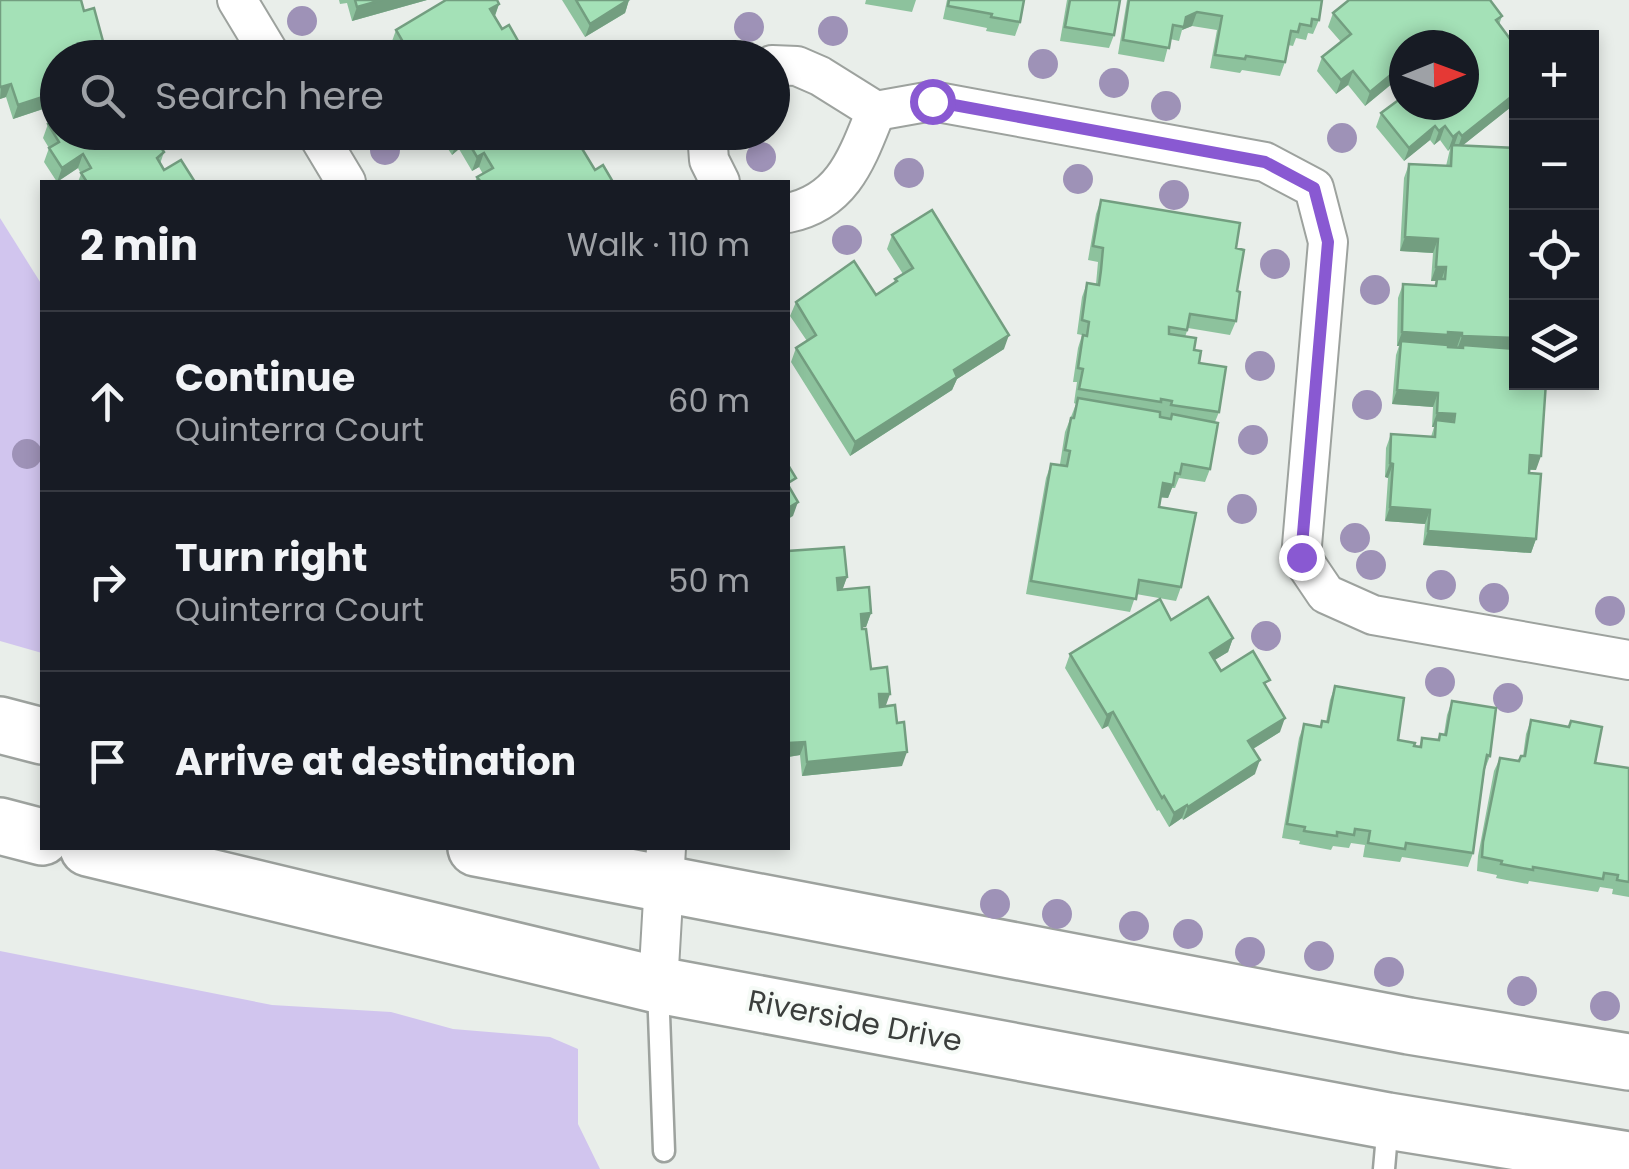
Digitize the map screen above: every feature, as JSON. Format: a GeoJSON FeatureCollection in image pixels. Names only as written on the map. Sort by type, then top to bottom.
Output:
{"type":"FeatureCollection","features":[{"type":"Feature","properties":{"kind":"main road"},"geometry":{"type":"LineString","coordinates":[[0,725],[40,735]]}},
{"type":"Feature","properties":{"kind":"main road"},"geometry":{"type":"LineString","coordinates":[[0,826],[40,836]]}},
{"type":"Feature","properties":{"kind":"main road","name":"Riverside Drive"},"geometry":{"type":"LineString","coordinates":[[96,850],[658,985],[1386,1145],[1629,1160]]}},
{"type":"Feature","properties":{"kind":"main road"},"geometry":{"type":"LineString","coordinates":[[498,850],[664,865],[1390,1022],[1629,1062]]}},
{"type":"Feature","properties":{"kind":"street"},"geometry":{"type":"LineString","coordinates":[[238,0],[261,40]]}},
{"type":"Feature","properties":{"kind":"street"},"geometry":{"type":"LineString","coordinates":[[790,66],[820,76],[876,111],[932,101],[1265,162],[1314,188],[1328,242],[1301,557],[1326,594],[1372,614],[1629,660]]}},
{"type":"Feature","properties":{"kind":"street"},"geometry":{"type":"LineString","coordinates":[[790,212],[807,209],[829,196],[859,151],[876,111]]}},
{"type":"Feature","properties":{"kind":"street"},"geometry":{"type":"LineString","coordinates":[[327,150],[345,180]]}},
{"type":"Feature","properties":{"kind":"street"},"geometry":{"type":"LineString","coordinates":[[708,150],[708,160],[719,180]]}},
{"type":"Feature","properties":{"kind":"street"},"geometry":{"type":"LineString","coordinates":[[658,985],[664,865]]}},
{"type":"Feature","properties":{"kind":"lane"},"geometry":{"type":"LineString","coordinates":[[658,985],[664,1151]]}},
{"type":"Feature","properties":{"kind":"shaded area"},"geometry":{"type":"Polygon","coordinates":[[[0,218],[40,282],[40,652],[0,641],[0,218]]]}},
{"type":"Feature","properties":{"kind":"shaded area"},"geometry":{"type":"Polygon","coordinates":[[[0,951],[272,1005],[391,1012],[453,1029],[550,1037],[578,1049],[578,1124],[600,1169],[0,1169],[0,951]]]}},
{"type":"Feature","properties":{"kind":"building"},"geometry":{"type":"Polygon","coordinates":[[[0,0],[81,0],[84,11],[94,8],[103,40],[40,40],[40,98],[18,105],[11,84],[0,85],[0,0]]]}},
{"type":"Feature","properties":{"kind":"building"},"geometry":{"type":"Polygon","coordinates":[[[355,0],[382,0],[357,7],[355,0]]]}},
{"type":"Feature","properties":{"kind":"building"},"geometry":{"type":"Polygon","coordinates":[[[446,0],[497,0],[499,4],[490,9],[502,29],[509,25],[518,40],[402,40],[396,30],[446,0]]]}},
{"type":"Feature","properties":{"kind":"building"},"geometry":{"type":"Polygon","coordinates":[[[576,0],[628,0],[590,24],[576,0]]]}},
{"type":"Feature","properties":{"kind":"building"},"geometry":{"type":"Polygon","coordinates":[[[949,0],[1024,0],[1020,22],[948,6],[949,0]]]}},
{"type":"Feature","properties":{"kind":"building"},"geometry":{"type":"Polygon","coordinates":[[[1070,0],[1120,0],[1114,35],[1065,27],[1070,0]]]}},
{"type":"Feature","properties":{"kind":"building"},"geometry":{"type":"Polygon","coordinates":[[[1129,0],[1322,0],[1319,20],[1312,19],[1311,26],[1300,24],[1298,32],[1291,31],[1285,62],[1215,55],[1222,16],[1197,12],[1186,17],[1184,27],[1173,25],[1169,48],[1123,40],[1129,0]]]}},
{"type":"Feature","properties":{"kind":"building"},"geometry":{"type":"Polygon","coordinates":[[[1349,0],[1490,0],[1502,16],[1496,20],[1509,38],[1509,99],[1462,136],[1459,132],[1453,137],[1445,126],[1439,131],[1435,126],[1409,148],[1381,113],[1389,107],[1389,120],[1479,120],[1479,30],[1389,30],[1389,76],[1370,92],[1353,71],[1341,80],[1322,57],[1351,34],[1333,13],[1349,0]]]}},
{"type":"Feature","properties":{"kind":"building"},"geometry":{"type":"Polygon","coordinates":[[[1452,145],[1509,148],[1509,338],[1402,332],[1403,284],[1436,286],[1437,279],[1445,279],[1446,267],[1436,267],[1438,239],[1405,237],[1409,164],[1451,166],[1452,145]]]}},
{"type":"Feature","properties":{"kind":"building"},"geometry":{"type":"Polygon","coordinates":[[[50,150],[163,150],[157,158],[164,170],[181,160],[194,180],[86,180],[81,173],[91,168],[83,154],[62,168],[50,150]]]}},
{"type":"Feature","properties":{"kind":"building"},"geometry":{"type":"Polygon","coordinates":[[[473,150],[583,150],[595,170],[603,165],[612,180],[479,180],[477,177],[493,168],[484,153],[477,157],[473,150]]]}},
{"type":"Feature","properties":{"kind":"building"},"geometry":{"type":"Polygon","coordinates":[[[1101,200],[1240,223],[1236,248],[1244,250],[1236,321],[1190,314],[1187,330],[1169,327],[1169,334],[1196,338],[1194,350],[1201,351],[1199,363],[1226,367],[1219,412],[1171,405],[1172,401],[1161,399],[1079,389],[1083,369],[1078,368],[1089,322],[1082,320],[1087,283],[1099,285],[1101,270],[1103,248],[1093,246],[1101,200]]]}},
{"type":"Feature","properties":{"kind":"building"},"geometry":{"type":"Polygon","coordinates":[[[932,210],[1009,335],[954,370],[957,377],[855,442],[796,348],[816,335],[796,302],[854,261],[876,295],[897,281],[913,268],[892,235],[932,210]]]}},
{"type":"Feature","properties":{"kind":"building"},"geometry":{"type":"Polygon","coordinates":[[[1401,341],[1509,348],[1509,390],[1545,390],[1541,456],[1530,455],[1529,473],[1541,474],[1536,539],[1428,531],[1430,510],[1390,507],[1391,434],[1435,437],[1436,420],[1454,422],[1455,414],[1437,413],[1438,393],[1397,390],[1401,341]]]}},
{"type":"Feature","properties":{"kind":"building"},"geometry":{"type":"Polygon","coordinates":[[[1078,398],[1160,412],[1160,417],[1171,419],[1172,414],[1218,423],[1210,469],[1182,464],[1173,485],[1163,483],[1159,507],[1196,513],[1181,587],[1139,580],[1136,599],[1031,581],[1051,464],[1067,466],[1070,451],[1065,450],[1078,398]]]}},
{"type":"Feature","properties":{"kind":"building"},"geometry":{"type":"Polygon","coordinates":[[[790,488],[798,502],[790,507],[790,488]]]}},
{"type":"Feature","properties":{"kind":"building"},"geometry":{"type":"Polygon","coordinates":[[[844,547],[847,577],[837,578],[838,590],[869,587],[871,613],[861,614],[871,669],[887,667],[890,694],[879,694],[880,707],[895,705],[897,723],[904,722],[907,752],[807,762],[805,742],[790,743],[790,551],[844,547]]]}},
{"type":"Feature","properties":{"kind":"building"},"geometry":{"type":"Polygon","coordinates":[[[1208,597],[1233,638],[1210,653],[1221,671],[1253,651],[1270,680],[1264,683],[1285,718],[1248,741],[1260,760],[1174,813],[1113,712],[1107,715],[1070,654],[1160,599],[1171,620],[1208,597]]]}},
{"type":"Feature","properties":{"kind":"building"},"geometry":{"type":"Polygon","coordinates":[[[1335,686],[1404,698],[1398,740],[1421,747],[1422,738],[1439,740],[1440,734],[1446,735],[1452,701],[1496,708],[1473,853],[1406,843],[1405,849],[1368,843],[1370,831],[1355,829],[1354,835],[1337,832],[1337,836],[1287,824],[1304,724],[1321,727],[1322,721],[1328,722],[1335,686]]]}},
{"type":"Feature","properties":{"kind":"building"},"geometry":{"type":"Polygon","coordinates":[[[1531,720],[1569,727],[1571,721],[1602,727],[1595,763],[1629,768],[1629,882],[1617,880],[1618,875],[1604,873],[1603,879],[1533,870],[1482,857],[1500,758],[1519,761],[1525,756],[1531,720]]]}},
{"type":"Feature","properties":{"kind":"route"},"geometry":{"type":"LineString","coordinates":[[932,101],[1265,162],[1314,188],[1328,242],[1301,557]]}}]}
